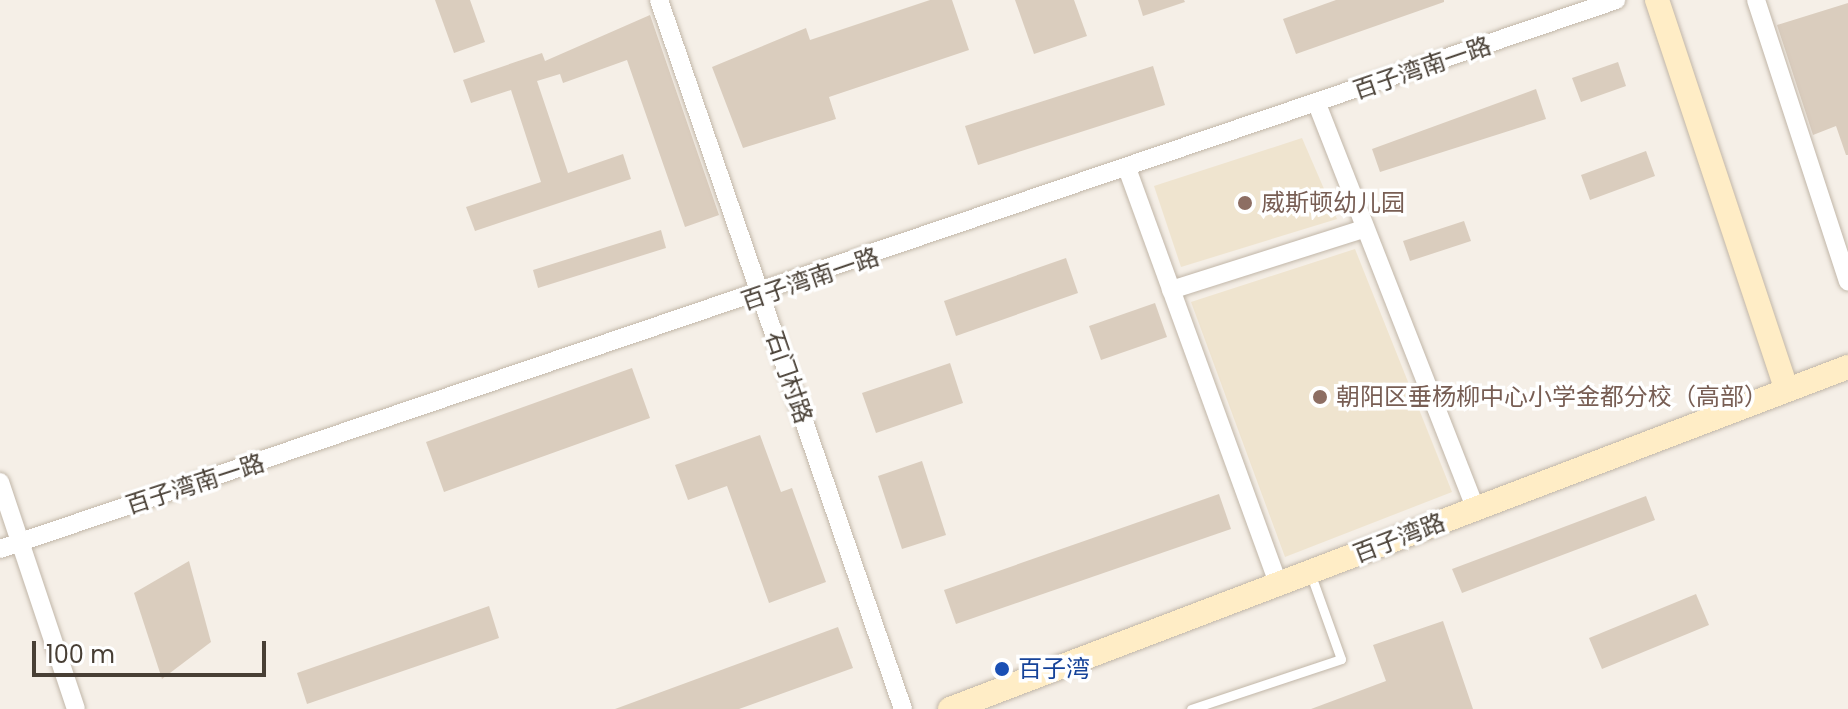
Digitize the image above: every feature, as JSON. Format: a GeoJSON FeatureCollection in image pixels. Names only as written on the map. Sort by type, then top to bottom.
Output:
{"type":"FeatureCollection","features":[{"type":"Feature","properties":{"kind":"street","name":"石门村路"},"geometry":{"type":"LineString","coordinates":[[659,0],[903,709]]}},
{"type":"Feature","properties":{"kind":"street","name":"百子湾南一路"},"geometry":{"type":"LineString","coordinates":[[0,549],[1128,171],[1616,0]]}},
{"type":"Feature","properties":{"kind":"street"},"geometry":{"type":"LineString","coordinates":[[1657,0],[1787,390]]}},
{"type":"Feature","properties":{"kind":"street"},"geometry":{"type":"LineString","coordinates":[[1756,0],[1848,281]]}},
{"type":"Feature","properties":{"kind":"street"},"geometry":{"type":"LineString","coordinates":[[1317,104],[1363,229],[1476,509]]}},
{"type":"Feature","properties":{"kind":"street"},"geometry":{"type":"LineString","coordinates":[[1128,171],[1278,584]]}},
{"type":"Feature","properties":{"kind":"street"},"geometry":{"type":"LineString","coordinates":[[1171,290],[1363,229]]}},
{"type":"Feature","properties":{"kind":"street","name":"百子湾路"},"geometry":{"type":"LineString","coordinates":[[950,709],[1848,367]]}},
{"type":"Feature","properties":{"kind":"street"},"geometry":{"type":"LineString","coordinates":[[0,482],[76,709]]}},
{"type":"Feature","properties":{"kind":"lane"},"geometry":{"type":"LineString","coordinates":[[1191,709],[1341,659],[1310,572]]}},
{"type":"Feature","properties":{"kind":"shaded area","name":"威斯顿幼儿园"},"geometry":{"type":"Polygon","coordinates":[[[1302,138],[1337,219],[1181,267],[1154,186],[1302,138]]]}},
{"type":"Feature","properties":{"kind":"shaded area","name":"朝阳区垂杨柳中心小学金都分校（高部）"},"geometry":{"type":"Polygon","coordinates":[[[1355,249],[1452,492],[1285,557],[1191,302],[1355,249]]]}},
{"type":"Feature","properties":{"kind":"building"},"geometry":{"type":"Polygon","coordinates":[[[435,0],[470,0],[485,42],[454,53],[435,0]]]}},
{"type":"Feature","properties":{"kind":"building"},"geometry":{"type":"Polygon","coordinates":[[[930,0],[952,0],[969,50],[829,97],[836,119],[743,148],[712,67],[806,28],[810,40],[930,0]]]}},
{"type":"Feature","properties":{"kind":"building"},"geometry":{"type":"Polygon","coordinates":[[[1015,0],[1074,0],[1087,36],[1034,54],[1015,0]]]}},
{"type":"Feature","properties":{"kind":"building"},"geometry":{"type":"Polygon","coordinates":[[[1138,0],[1184,0],[1185,2],[1143,16],[1138,0]]]}},
{"type":"Feature","properties":{"kind":"building"},"geometry":{"type":"Polygon","coordinates":[[[1336,0],[1444,2],[1296,54],[1283,19],[1336,0]]]}},
{"type":"Feature","properties":{"kind":"building"},"geometry":{"type":"Polygon","coordinates":[[[1848,3],[1846,155],[1836,126],[1813,135],[1777,25],[1848,3]]]}},
{"type":"Feature","properties":{"kind":"building"},"geometry":{"type":"Polygon","coordinates":[[[650,15],[719,215],[685,227],[627,60],[563,83],[560,74],[537,81],[568,173],[623,154],[631,179],[475,231],[466,207],[541,182],[511,90],[471,103],[463,80],[542,53],[545,61],[650,15]]]}},
{"type":"Feature","properties":{"kind":"building"},"geometry":{"type":"Polygon","coordinates":[[[1618,62],[1626,86],[1581,102],[1572,78],[1618,62]]]}},
{"type":"Feature","properties":{"kind":"building"},"geometry":{"type":"Polygon","coordinates":[[[1153,66],[1165,105],[978,165],[965,126],[1153,66]]]}},
{"type":"Feature","properties":{"kind":"building"},"geometry":{"type":"Polygon","coordinates":[[[1536,89],[1546,119],[1380,172],[1372,149],[1536,89]]]}},
{"type":"Feature","properties":{"kind":"building"},"geometry":{"type":"Polygon","coordinates":[[[1646,151],[1655,176],[1590,200],[1581,175],[1646,151]]]}},
{"type":"Feature","properties":{"kind":"building"},"geometry":{"type":"Polygon","coordinates":[[[1464,221],[1471,241],[1410,261],[1403,241],[1464,221]]]}},
{"type":"Feature","properties":{"kind":"building"},"geometry":{"type":"Polygon","coordinates":[[[661,230],[666,248],[538,288],[533,270],[661,230]]]}},
{"type":"Feature","properties":{"kind":"building"},"geometry":{"type":"Polygon","coordinates":[[[1066,258],[1078,293],[956,336],[944,301],[1066,258]]]}},
{"type":"Feature","properties":{"kind":"building"},"geometry":{"type":"Polygon","coordinates":[[[1155,303],[1167,337],[1101,360],[1089,326],[1155,303]]]}},
{"type":"Feature","properties":{"kind":"building"},"geometry":{"type":"Polygon","coordinates":[[[950,363],[963,403],[876,433],[862,393],[950,363]]]}},
{"type":"Feature","properties":{"kind":"building"},"geometry":{"type":"Polygon","coordinates":[[[632,368],[650,418],[444,492],[426,442],[632,368]]]}},
{"type":"Feature","properties":{"kind":"building"},"geometry":{"type":"Polygon","coordinates":[[[760,435],[781,492],[792,488],[826,582],[769,603],[727,486],[688,500],[675,465],[760,435]]]}},
{"type":"Feature","properties":{"kind":"building"},"geometry":{"type":"Polygon","coordinates":[[[922,461],[946,535],[902,549],[878,476],[922,461]]]}},
{"type":"Feature","properties":{"kind":"building"},"geometry":{"type":"Polygon","coordinates":[[[1219,494],[1231,529],[956,624],[944,590],[1219,494]]]}},
{"type":"Feature","properties":{"kind":"building"},"geometry":{"type":"Polygon","coordinates":[[[1646,496],[1655,520],[1462,593],[1452,569],[1646,496]]]}},
{"type":"Feature","properties":{"kind":"building"},"geometry":{"type":"Polygon","coordinates":[[[189,561],[211,642],[162,679],[134,593],[189,561]]]}},
{"type":"Feature","properties":{"kind":"building"},"geometry":{"type":"Polygon","coordinates":[[[1696,594],[1709,625],[1602,669],[1589,638],[1696,594]]]}},
{"type":"Feature","properties":{"kind":"building"},"geometry":{"type":"Polygon","coordinates":[[[489,606],[499,638],[307,704],[297,673],[489,606]]]}},
{"type":"Feature","properties":{"kind":"building"},"geometry":{"type":"Polygon","coordinates":[[[1443,621],[1473,709],[1311,709],[1386,681],[1373,645],[1443,621]]]}},
{"type":"Feature","properties":{"kind":"building"},"geometry":{"type":"Polygon","coordinates":[[[838,627],[853,668],[739,709],[615,709],[838,627]]]}},
{"type":"Feature","properties":{"kind":"place","name":"威斯顿幼儿园"},"geometry":{"type":"Point","coordinates":[1245,203]}},
{"type":"Feature","properties":{"kind":"place","name":"朝阳区垂杨柳中心小学金都分校（高部）"},"geometry":{"type":"Point","coordinates":[1320,397]}},
{"type":"Feature","properties":{"kind":"place","name":"百子湾"},"geometry":{"type":"Point","coordinates":[1002,669]}}]}
